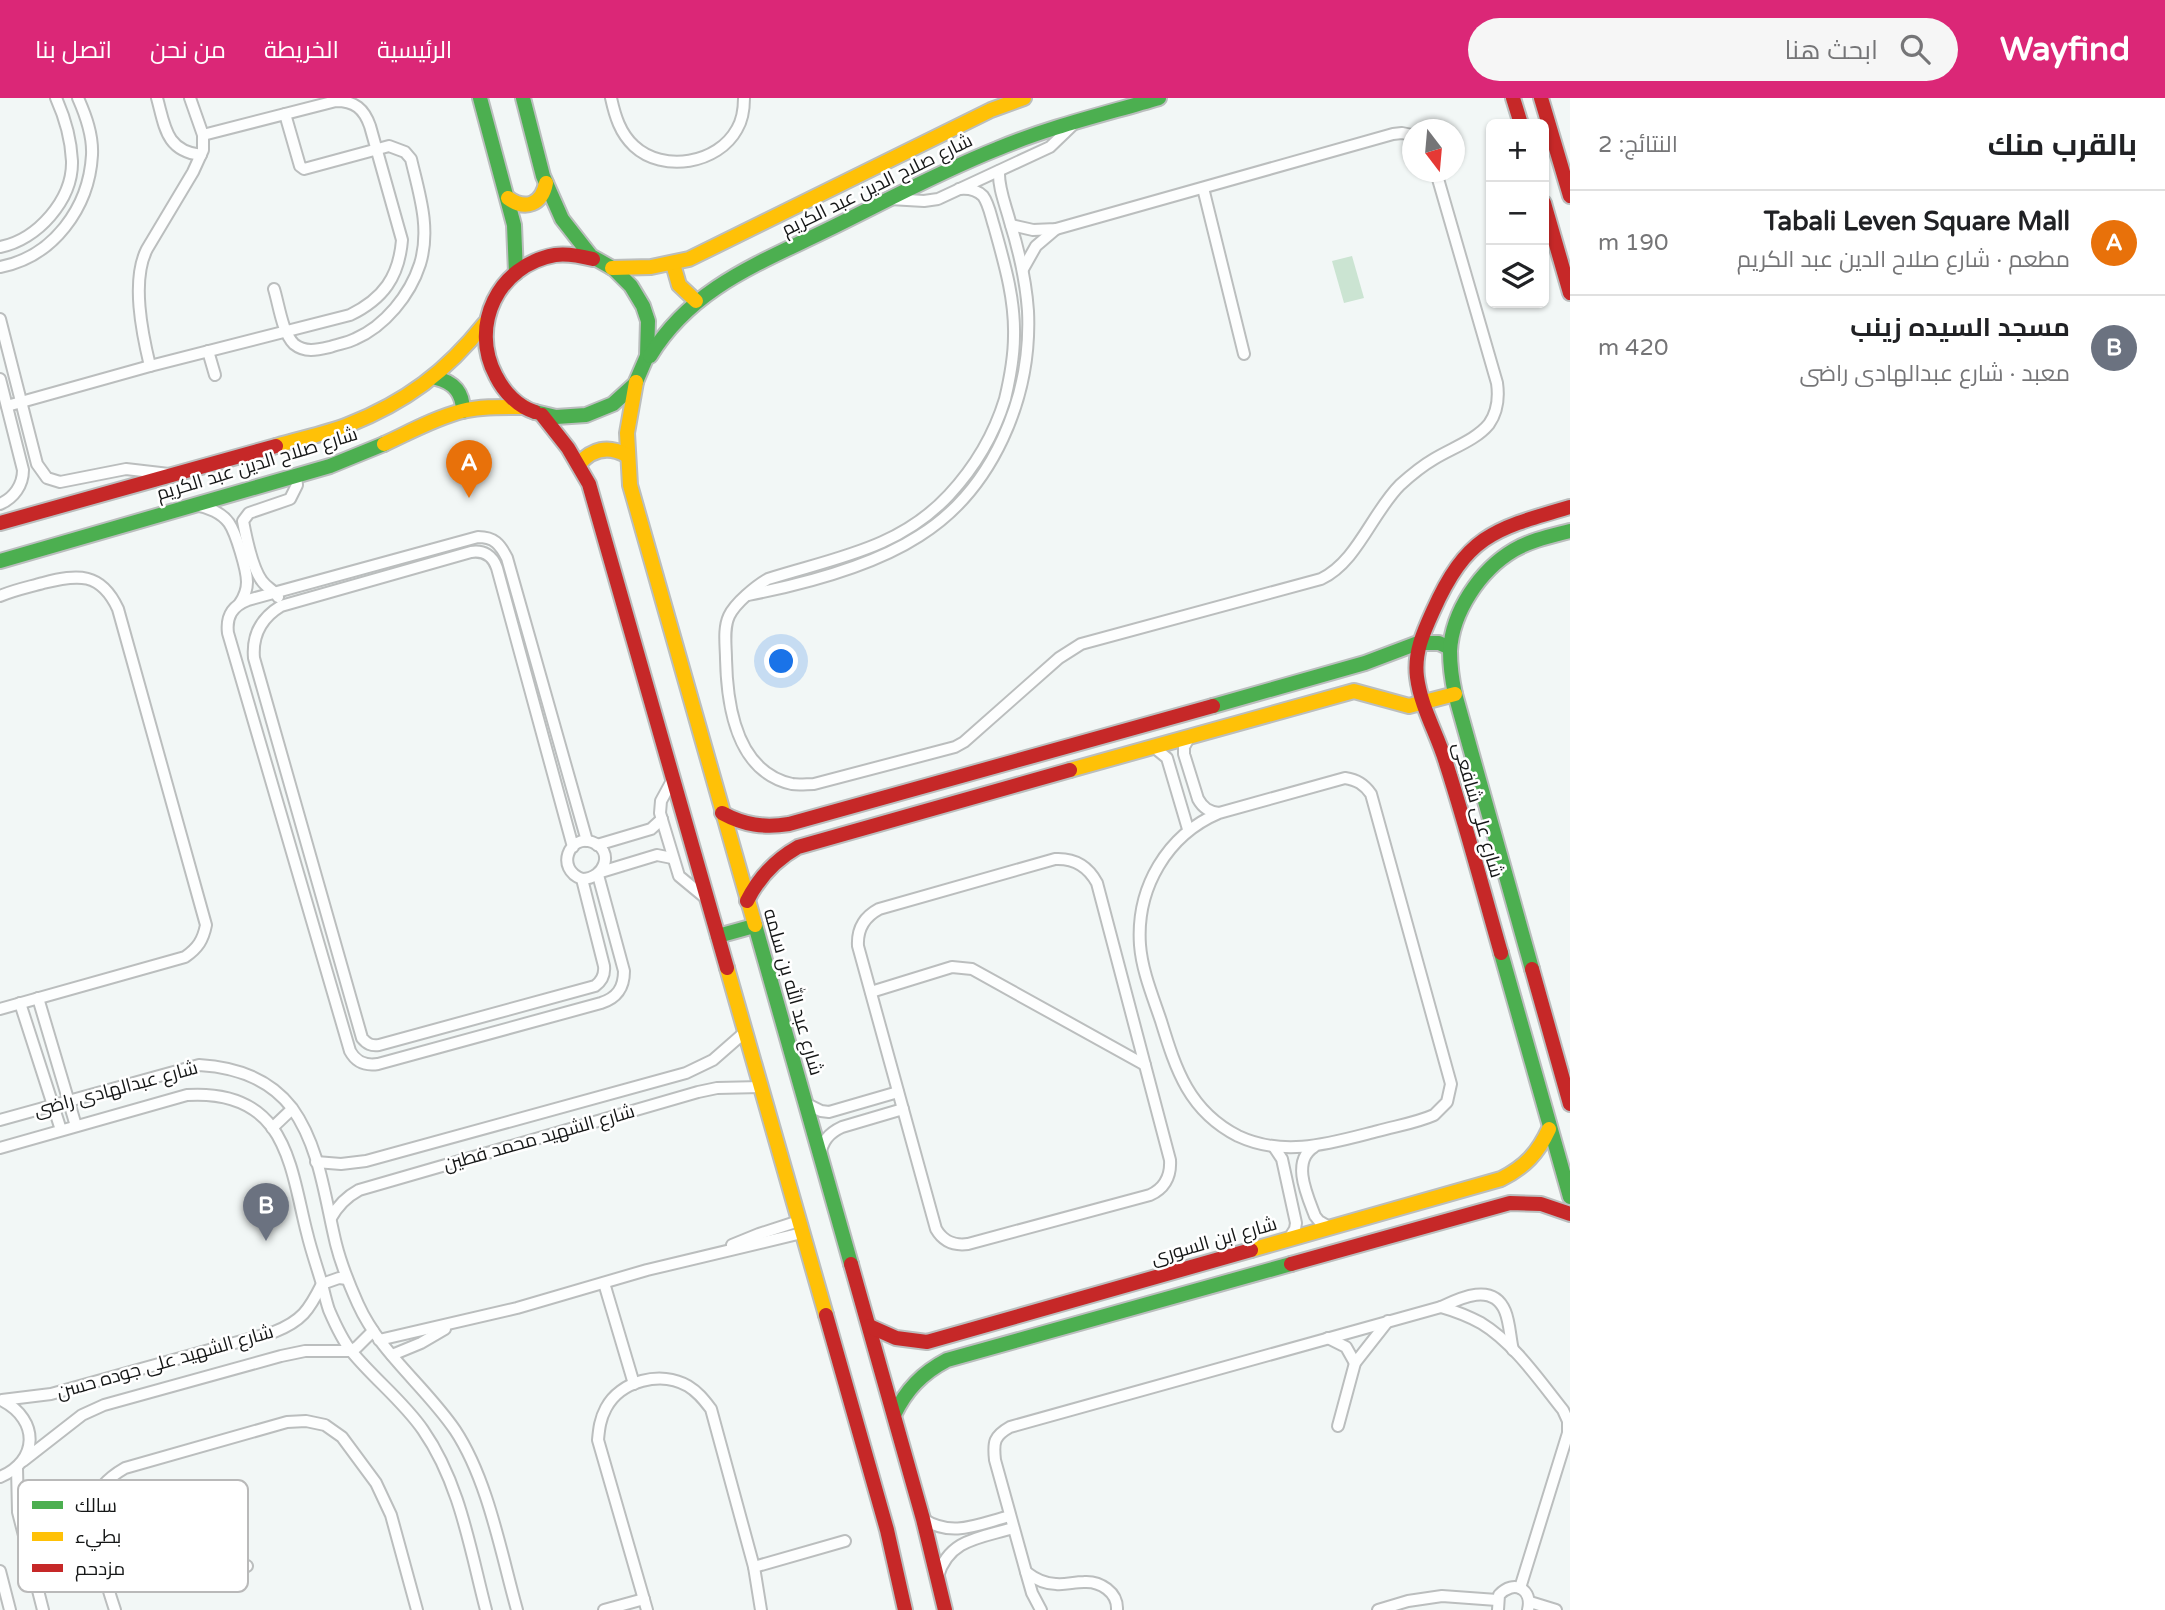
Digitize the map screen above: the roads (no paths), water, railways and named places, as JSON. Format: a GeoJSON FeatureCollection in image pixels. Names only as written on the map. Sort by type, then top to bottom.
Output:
{"type":"FeatureCollection","features":[{"type":"Feature","properties":{"kind":"main road"},"geometry":{"type":"LineString","coordinates":[[480,98],[514,225],[516,273]]}},
{"type":"Feature","properties":{"kind":"main road"},"geometry":{"type":"LineString","coordinates":[[523,98],[546,183],[560,216],[575,239],[593,259]]}},
{"type":"Feature","properties":{"kind":"main road","name":"شارع صلاح الدين عبد الكريم"},"geometry":{"type":"LineString","coordinates":[[612,268],[638,269],[689,259],[992,110],[1024,98]]}},
{"type":"Feature","properties":{"kind":"main road","name":"شارع صلاح الدين عبد الكريم"},"geometry":{"type":"LineString","coordinates":[[645,363],[660,337],[679,315],[695,300],[726,280],[996,149],[1030,136],[1159,98]]}},
{"type":"Feature","properties":{"kind":"main road"},"geometry":{"type":"LineString","coordinates":[[1513,98],[1519,119]]}},
{"type":"Feature","properties":{"kind":"main road"},"geometry":{"type":"LineString","coordinates":[[1542,98],[1570,196]]}},
{"type":"Feature","properties":{"kind":"main road"},"geometry":{"type":"LineString","coordinates":[[508,198],[517,205],[533,205],[541,198],[546,183]]}},
{"type":"Feature","properties":{"kind":"main road"},"geometry":{"type":"LineString","coordinates":[[1549,220],[1570,293]]}},
{"type":"Feature","properties":{"kind":"main road"},"geometry":{"type":"LineString","coordinates":[[573,255],[593,259],[612,268],[629,282],[641,300],[648,320],[650,342],[645,363],[636,382],[622,398],[604,410],[584,417],[563,419],[542,415],[524,407],[509,395],[496,379],[488,361],[486,322],[492,303],[502,287],[516,273],[533,262],[553,256],[573,255]]}},
{"type":"Feature","properties":{"kind":"main road"},"geometry":{"type":"LineString","coordinates":[[673,264],[677,283],[695,300]]}},
{"type":"Feature","properties":{"kind":"main road","name":"شارع صلاح الدين عبد الكريم"},"geometry":{"type":"LineString","coordinates":[[0,523],[346,426],[402,400],[436,378],[465,350],[486,322]]}},
{"type":"Feature","properties":{"kind":"main road"},"geometry":{"type":"LineString","coordinates":[[436,378],[455,386],[462,397],[463,411]]}},
{"type":"Feature","properties":{"kind":"main road","name":"شارع عبد الله بن سلمه"},"geometry":{"type":"LineString","coordinates":[[636,382],[628,409],[625,438],[630,485],[894,1415],[945,1610]]}},
{"type":"Feature","properties":{"kind":"main road","name":"شارع صلاح الدين عبد الكريم"},"geometry":{"type":"LineString","coordinates":[[0,561],[357,456],[434,421],[463,411],[524,407]]}},
{"type":"Feature","properties":{"kind":"main road"},"geometry":{"type":"LineString","coordinates":[[542,415],[561,436],[589,484],[887,1530],[905,1610]]}},
{"type":"Feature","properties":{"kind":"main road"},"geometry":{"type":"LineString","coordinates":[[579,464],[589,454],[602,449],[615,449],[626,455]]}},
{"type":"Feature","properties":{"kind":"main road","name":"شارع على شافعى"},"geometry":{"type":"LineString","coordinates":[[1570,507],[1500,529],[1472,547],[1451,572],[1418,641],[1416,666],[1422,704],[1446,761],[1570,1197]]}},
{"type":"Feature","properties":{"kind":"main road","name":"شارع على شافعى"},"geometry":{"type":"LineString","coordinates":[[1570,531],[1522,546],[1494,566],[1468,599],[1456,625],[1450,648],[1455,694],[1570,1104]]}},
{"type":"Feature","properties":{"kind":"main road"},"geometry":{"type":"LineString","coordinates":[[722,813],[747,825],[761,827],[789,824],[1364,663],[1418,641],[1435,641],[1450,648]]}},
{"type":"Feature","properties":{"kind":"main road"},"geometry":{"type":"LineString","coordinates":[[747,901],[767,868],[798,847],[1353,691],[1378,695],[1409,706],[1455,694]]}},
{"type":"Feature","properties":{"kind":"main road"},"geometry":{"type":"LineString","coordinates":[[718,936],[754,926]]}},
{"type":"Feature","properties":{"kind":"main road","name":"شارع ابن السورى"},"geometry":{"type":"LineString","coordinates":[[869,1326],[890,1337],[926,1342],[1357,1221],[1518,1172],[1543,1146],[1549,1129]]}},
{"type":"Feature","properties":{"kind":"main road"},"geometry":{"type":"LineString","coordinates":[[894,1415],[910,1386],[934,1366],[947,1360],[1510,1203],[1545,1203],[1570,1214]]}},
{"type":"Feature","properties":{"kind":"main road"},"geometry":{"type":"LineString","coordinates":[[1357,1221],[1363,1243]]}},
{"type":"Feature","properties":{"kind":"main road"},"geometry":{"type":"LineString","coordinates":[[1112,1289],[1119,1312]]}},
{"type":"Feature","properties":{"kind":"street"},"geometry":{"type":"LineString","coordinates":[[0,247],[27,236],[44,223],[58,205],[68,185],[72,164],[69,137],[56,98]]}},
{"type":"Feature","properties":{"kind":"street"},"geometry":{"type":"LineString","coordinates":[[0,267],[33,255],[53,241],[69,223],[81,202],[92,155],[90,130],[78,98]]}},
{"type":"Feature","properties":{"kind":"street"},"geometry":{"type":"LineString","coordinates":[[157,98],[167,132],[174,145],[186,153],[201,155]]}},
{"type":"Feature","properties":{"kind":"street"},"geometry":{"type":"LineString","coordinates":[[150,366],[140,320],[140,270],[142,260],[201,155],[203,135],[190,98]]}},
{"type":"Feature","properties":{"kind":"street"},"geometry":{"type":"LineString","coordinates":[[611,98],[616,118],[634,146],[662,161],[678,162],[711,154],[726,144],[737,130],[743,114],[744,98]]}},
{"type":"Feature","properties":{"kind":"street"},"geometry":{"type":"LineString","coordinates":[[7,406],[350,315],[376,299],[395,273],[402,240],[366,114],[357,105],[346,101],[336,102],[203,135]]}},
{"type":"Feature","properties":{"kind":"street"},"geometry":{"type":"LineString","coordinates":[[274,289],[287,331],[293,342],[303,349],[316,351],[355,339],[377,326],[396,308],[410,287],[420,264],[425,239],[424,213],[411,159],[405,152],[389,146],[304,169],[300,166],[285,114]]}},
{"type":"Feature","properties":{"kind":"street"},"geometry":{"type":"LineString","coordinates":[[890,199],[931,200],[959,189],[1054,145],[1076,122]]}},
{"type":"Feature","properties":{"kind":"street"},"geometry":{"type":"LineString","coordinates":[[1011,225],[1033,230],[1056,229],[1402,133]]}},
{"type":"Feature","properties":{"kind":"street"},"geometry":{"type":"LineString","coordinates":[[999,171],[1000,186],[1023,270],[1028,310],[1027,350],[1020,390],[1007,428],[989,464],[964,497],[935,525],[898,542],[768,579],[757,585],[731,612],[726,628],[726,683],[735,728],[757,765],[774,777],[793,784],[814,784],[934,753],[964,742],[1059,658],[1081,644],[1330,575],[1346,560],[1399,486],[1433,459],[1482,431],[1495,414],[1498,404],[1497,383],[1439,182]]}},
{"type":"Feature","properties":{"kind":"street"},"geometry":{"type":"LineString","coordinates":[[1202,188],[1244,354]]}},
{"type":"Feature","properties":{"kind":"street"},"geometry":{"type":"LineString","coordinates":[[898,542],[947,498],[975,462],[996,422],[1010,379],[1014,334],[1011,289],[1003,257],[989,209],[982,195],[975,190],[959,189]]}},
{"type":"Feature","properties":{"kind":"street"},"geometry":{"type":"LineString","coordinates":[[989,209],[1005,204]]}},
{"type":"Feature","properties":{"kind":"street"},"geometry":{"type":"LineString","coordinates":[[1023,270],[1035,246],[1056,229]]}},
{"type":"Feature","properties":{"kind":"street"},"geometry":{"type":"LineString","coordinates":[[1003,257],[1018,253]]}},
{"type":"Feature","properties":{"kind":"street"},"geometry":{"type":"LineString","coordinates":[[0,319],[37,464],[47,478],[60,482],[126,470],[172,474]]}},
{"type":"Feature","properties":{"kind":"street"},"geometry":{"type":"LineString","coordinates":[[208,351],[215,376]]}},
{"type":"Feature","properties":{"kind":"street"},"geometry":{"type":"LineString","coordinates":[[0,379],[23,470],[23,477],[14,494],[0,504]]}},
{"type":"Feature","properties":{"kind":"street"},"geometry":{"type":"LineString","coordinates":[[244,517],[290,499],[298,485],[296,475]]}},
{"type":"Feature","properties":{"kind":"street"},"geometry":{"type":"LineString","coordinates":[[193,504],[209,509],[228,522],[246,575],[246,590],[229,616],[228,633],[353,1057],[371,1065],[610,1000],[622,988],[624,971],[599,873],[605,860],[601,849],[592,843],[522,637],[491,556],[478,551],[281,606],[272,611],[259,628],[254,648],[257,668],[362,1038],[369,1045],[379,1045],[595,986],[603,978],[604,966],[582,879]]}},
{"type":"Feature","properties":{"kind":"street"},"geometry":{"type":"LineString","coordinates":[[228,522],[234,515],[244,517]]}},
{"type":"Feature","properties":{"kind":"street"},"geometry":{"type":"LineString","coordinates":[[244,517],[257,573],[265,585],[276,593],[281,606]]}},
{"type":"Feature","properties":{"kind":"street"},"geometry":{"type":"LineString","coordinates":[[240,603],[478,537],[498,543],[507,558],[522,637],[573,846]]}},
{"type":"Feature","properties":{"kind":"street"},"geometry":{"type":"LineString","coordinates":[[0,596],[73,576],[88,578],[101,584],[112,595],[206,925],[203,938],[196,949],[185,957],[0,1009]]}},
{"type":"Feature","properties":{"kind":"street"},"geometry":{"type":"LineString","coordinates":[[1190,736],[1184,747],[1184,754],[1196,792],[1201,805],[1219,813]]}},
{"type":"Feature","properties":{"kind":"street"},"geometry":{"type":"LineString","coordinates":[[1149,748],[1156,749],[1167,758],[1188,829]]}},
{"type":"Feature","properties":{"kind":"street"},"geometry":{"type":"LineString","coordinates":[[674,777],[660,807],[672,858],[679,876],[708,900]]}},
{"type":"Feature","properties":{"kind":"street"},"geometry":{"type":"LineString","coordinates":[[1345,778],[1365,786],[1371,794],[1449,1075],[1450,1093],[1441,1110],[1425,1119],[1314,1147],[1274,1147],[1223,1127],[1196,1102],[1177,1070],[1144,967],[1140,926],[1148,886],[1158,867],[1188,829],[1219,813],[1345,778]]}},
{"type":"Feature","properties":{"kind":"street"},"geometry":{"type":"LineString","coordinates":[[1179,797],[1196,792]]}},
{"type":"Feature","properties":{"kind":"street"},"geometry":{"type":"LineString","coordinates":[[280,810],[296,806]]}},
{"type":"Feature","properties":{"kind":"street"},"geometry":{"type":"LineString","coordinates":[[662,819],[651,829],[592,843],[579,842],[573,846],[567,863],[572,873],[582,879],[593,878],[599,873],[657,855],[672,858]]}},
{"type":"Feature","properties":{"kind":"street"},"geometry":{"type":"LineString","coordinates":[[1055,859],[1072,860],[1087,869],[1097,883],[1170,1160],[1164,1185],[1150,1195],[963,1245],[950,1243],[936,1228],[871,992],[858,938],[862,923],[872,913],[1055,859]]}},
{"type":"Feature","properties":{"kind":"street"},"geometry":{"type":"LineString","coordinates":[[871,992],[946,968],[965,967],[1144,1065]]}},
{"type":"Feature","properties":{"kind":"street"},"geometry":{"type":"LineString","coordinates":[[38,998],[76,1126]]}},
{"type":"Feature","properties":{"kind":"street"},"geometry":{"type":"LineString","coordinates":[[20,1003],[61,1130]]}},
{"type":"Feature","properties":{"kind":"street"},"geometry":{"type":"LineString","coordinates":[[503,1011],[508,1029]]}},
{"type":"Feature","properties":{"kind":"street"},"geometry":{"type":"LineString","coordinates":[[471,1020],[476,1038]]}},
{"type":"Feature","properties":{"kind":"street","name":"شارع الشهيد محمد فطين"},"geometry":{"type":"LineString","coordinates":[[316,1163],[366,1161],[686,1073],[713,1060],[745,1032]]}},
{"type":"Feature","properties":{"kind":"street","name":"شارع عبدالهادى راضى"},"geometry":{"type":"LineString","coordinates":[[0,1121],[199,1065],[243,1072],[280,1095],[292,1109],[311,1143],[347,1279],[376,1335],[440,1410],[468,1454],[487,1502],[517,1610]]}},
{"type":"Feature","properties":{"kind":"street","name":"شارع الشهيد محمد فطين"},"geometry":{"type":"LineString","coordinates":[[331,1218],[338,1206],[359,1190],[698,1092],[717,1088],[761,1087]]}},
{"type":"Feature","properties":{"kind":"street"},"geometry":{"type":"LineString","coordinates":[[805,1103],[829,1112],[898,1092]]}},
{"type":"Feature","properties":{"kind":"street","name":"شارع عبدالهادى راضى"},"geometry":{"type":"LineString","coordinates":[[0,1147],[187,1095],[211,1094],[235,1099],[257,1111],[272,1128],[294,1178],[328,1307],[339,1332],[351,1351],[423,1429],[439,1455],[460,1510],[486,1610]]}},
{"type":"Feature","properties":{"kind":"street"},"geometry":{"type":"LineString","coordinates":[[272,1128],[292,1109]]}},
{"type":"Feature","properties":{"kind":"street"},"geometry":{"type":"LineString","coordinates":[[820,1157],[822,1147],[833,1131],[903,1109]]}},
{"type":"Feature","properties":{"kind":"street"},"geometry":{"type":"LineString","coordinates":[[1274,1147],[1282,1159],[1296,1223],[1288,1240]]}},
{"type":"Feature","properties":{"kind":"street"},"geometry":{"type":"LineString","coordinates":[[1314,1147],[1304,1156],[1301,1170],[1315,1216],[1331,1228]]}},
{"type":"Feature","properties":{"kind":"street"},"geometry":{"type":"LineString","coordinates":[[351,1351],[376,1335],[453,1324],[517,1308],[721,1251],[759,1234],[801,1227]]}},
{"type":"Feature","properties":{"kind":"street"},"geometry":{"type":"LineString","coordinates":[[322,1283],[339,1278],[347,1279]]}},
{"type":"Feature","properties":{"kind":"street","name":"شارع الشهيد على جوده حسن"},"geometry":{"type":"LineString","coordinates":[[1,1400],[51,1394],[274,1332],[291,1325],[305,1314],[322,1283]]}},
{"type":"Feature","properties":{"kind":"street"},"geometry":{"type":"LineString","coordinates":[[604,1283],[634,1384]]}},
{"type":"Feature","properties":{"kind":"street"},"geometry":{"type":"LineString","coordinates":[[1041,1610],[1032,1593],[995,1460],[993,1446],[999,1433],[1010,1427],[1441,1307],[1470,1294],[1490,1296],[1499,1302],[1505,1310],[1513,1350]]}},
{"type":"Feature","properties":{"kind":"street"},"geometry":{"type":"LineString","coordinates":[[1441,1307],[1461,1313],[1498,1335],[1563,1409],[1568,1421],[1568,1433],[1520,1588]]}},
{"type":"Feature","properties":{"kind":"street"},"geometry":{"type":"LineString","coordinates":[[1338,1426],[1356,1363],[1388,1321]]}},
{"type":"Feature","properties":{"kind":"street"},"geometry":{"type":"LineString","coordinates":[[392,1354],[421,1343],[453,1324]]}},
{"type":"Feature","properties":{"kind":"street"},"geometry":{"type":"LineString","coordinates":[[1328,1338],[1346,1347],[1356,1363]]}},
{"type":"Feature","properties":{"kind":"street","name":"شارع الشهيد على جوده حسن"},"geometry":{"type":"LineString","coordinates":[[0,1477],[82,1415],[104,1405],[281,1356],[305,1351],[351,1351]]}},
{"type":"Feature","properties":{"kind":"street"},"geometry":{"type":"LineString","coordinates":[[604,1610],[645,1604],[598,1440],[599,1423],[606,1406],[618,1393],[634,1384],[660,1378],[686,1384],[700,1395],[711,1409],[754,1567],[761,1610]]}},
{"type":"Feature","properties":{"kind":"street"},"geometry":{"type":"LineString","coordinates":[[1,1400],[15,1407],[25,1419],[29,1433],[29,1448],[20,1464],[19,1480]]}},
{"type":"Feature","properties":{"kind":"street"},"geometry":{"type":"LineString","coordinates":[[107,1480],[125,1468],[275,1425],[306,1421],[325,1425],[342,1437],[376,1483],[391,1515],[417,1610]]}},
{"type":"Feature","properties":{"kind":"street"},"geometry":{"type":"LineString","coordinates":[[923,1519],[941,1528],[960,1530],[1010,1516]]}},
{"type":"Feature","properties":{"kind":"street"},"geometry":{"type":"LineString","coordinates":[[938,1576],[946,1556],[954,1548],[964,1542],[1013,1528]]}},
{"type":"Feature","properties":{"kind":"street"},"geometry":{"type":"LineString","coordinates":[[754,1567],[845,1541]]}},
{"type":"Feature","properties":{"kind":"street"},"geometry":{"type":"LineString","coordinates":[[0,1572],[10,1610]]}},
{"type":"Feature","properties":{"kind":"street"},"geometry":{"type":"LineString","coordinates":[[1026,1572],[1035,1579],[1059,1585],[1085,1581],[1099,1584],[1112,1592],[1117,1610]]}},
{"type":"Feature","properties":{"kind":"street"},"geometry":{"type":"LineString","coordinates":[[1378,1610],[1408,1601],[1442,1596],[1498,1605],[1506,1589],[1520,1588],[1528,1596],[1529,1606],[1556,1610]]}},
{"type":"Feature","properties":{"kind":"street"},"geometry":{"type":"LineString","coordinates":[[38,1592],[43,1610]]}},
{"type":"Feature","properties":{"kind":"street"},"geometry":{"type":"LineString","coordinates":[[109,1592],[115,1610]]}},
{"type":"Feature","properties":{"kind":"place","name":"Tabali Leven Square Mall"},"geometry":{"type":"Point","coordinates":[469,498]}},
{"type":"Feature","properties":{"kind":"place","name":"مسجد السيده زينب"},"geometry":{"type":"Point","coordinates":[266,1241]}}]}
